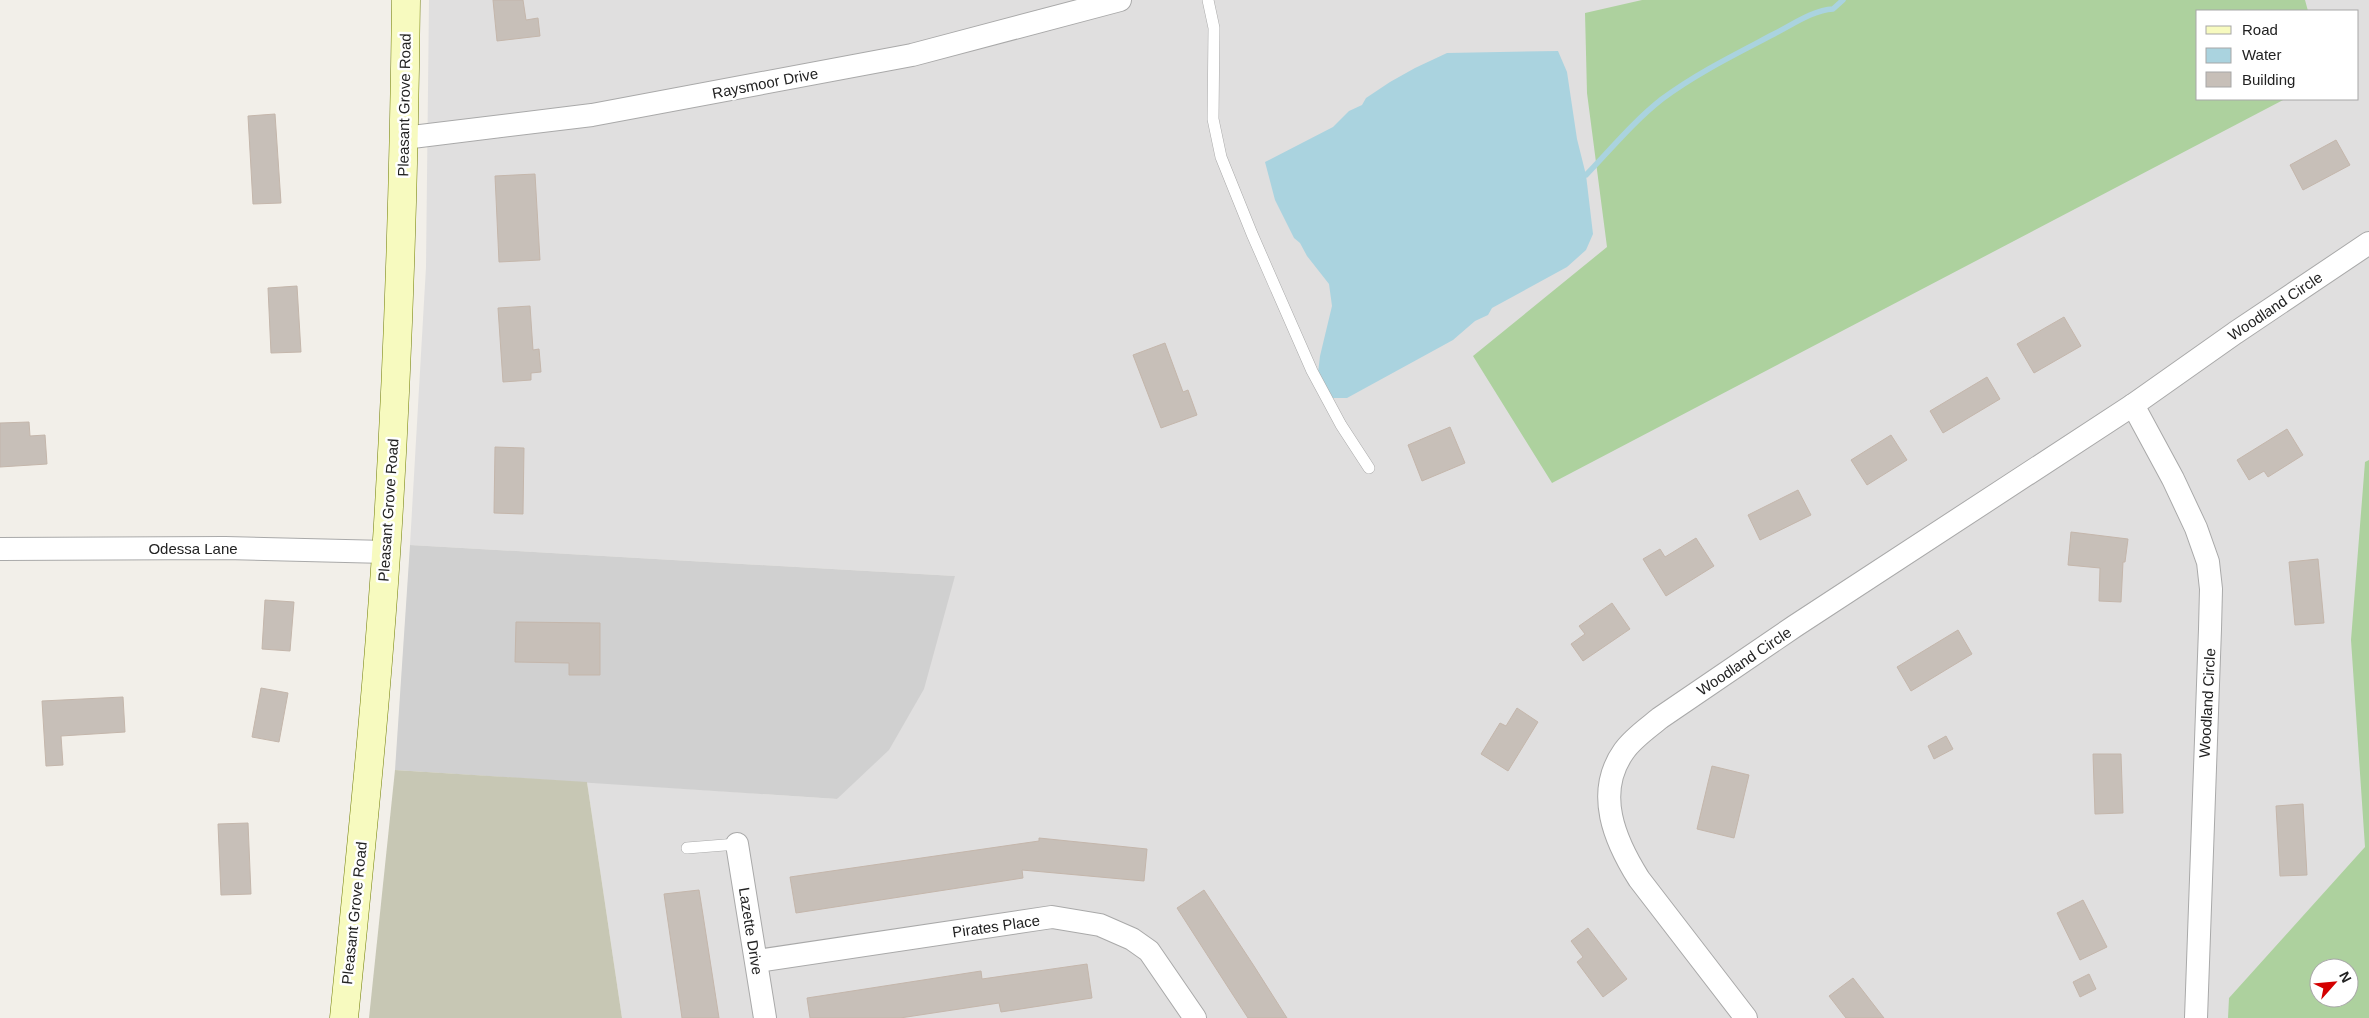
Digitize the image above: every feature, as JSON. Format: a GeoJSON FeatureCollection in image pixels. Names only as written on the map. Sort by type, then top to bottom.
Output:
{"type":"FeatureCollection","features":[{"type":"Feature","properties":{"kind":"street","name":"Pleasant Grove Road"},"geometry":{"type":"LineString","coordinates":[[344,1018],[375,699],[386,552],[402,244],[406,0]]}},
{"type":"Feature","properties":{"kind":"street","name":"Raysmoor Drive"},"geometry":{"type":"LineString","coordinates":[[404,138],[592,115],[893,59],[958,44],[1120,0]]}},
{"type":"Feature","properties":{"kind":"street","name":"Woodland Circle"},"geometry":{"type":"LineString","coordinates":[[1746,1018],[1650,894],[1624,856],[1613,832],[1609,805],[1610,783],[1615,767],[1624,751],[1640,734],[1660,718],[1795,626],[2132,405],[2369,243]]}},
{"type":"Feature","properties":{"kind":"street","name":"Woodland Circle"},"geometry":{"type":"LineString","coordinates":[[2132,405],[2173,479],[2196,528],[2208,562],[2211,589],[2196,1018]]}},
{"type":"Feature","properties":{"kind":"street","name":"Odessa Lane"},"geometry":{"type":"LineString","coordinates":[[0,549],[225,548],[386,552]]}},
{"type":"Feature","properties":{"kind":"street","name":"Lazette Drive"},"geometry":{"type":"LineString","coordinates":[[737,844],[765,1018]]}},
{"type":"Feature","properties":{"kind":"street","name":"Pirates Place"},"geometry":{"type":"LineString","coordinates":[[757,961],[1052,917],[1100,925],[1132,939],[1149,951],[1195,1018]]}},
{"type":"Feature","properties":{"kind":"lane"},"geometry":{"type":"LineString","coordinates":[[1208,0],[1214,28],[1213,119],[1222,157],[1252,234],[1312,370],[1341,425],[1369,468]]}},
{"type":"Feature","properties":{"kind":"lane"},"geometry":{"type":"LineString","coordinates":[[687,848],[737,844]]}},
{"type":"Feature","properties":{"kind":"shaded area"},"geometry":{"type":"Polygon","coordinates":[[[429,0],[2369,0],[2369,1018],[622,1018],[587,782],[837,799],[955,576],[410,545],[426,267],[429,0]]]}},
{"type":"Feature","properties":{"kind":"shaded area"},"geometry":{"type":"Polygon","coordinates":[[[410,545],[955,576],[924,689],[889,750],[837,799],[395,770],[410,545]]]}},
{"type":"Feature","properties":{"kind":"shaded area"},"geometry":{"type":"Polygon","coordinates":[[[395,770],[587,782],[622,1018],[369,1018],[395,770]]]}},
{"type":"Feature","properties":{"kind":"green space"},"geometry":{"type":"Polygon","coordinates":[[[1642,0],[2305,0],[2308,10],[2196,10],[2196,100],[2283,100],[1552,483],[1473,356],[1607,247],[1587,93],[1585,13],[1642,0]]]}},
{"type":"Feature","properties":{"kind":"green space"},"geometry":{"type":"Polygon","coordinates":[[[2369,460],[2369,1018],[2228,1018],[2229,998],[2365,847],[2351,640],[2365,462],[2369,460]]]}},
{"type":"Feature","properties":{"kind":"water"},"geometry":{"type":"Polygon","coordinates":[[[1558,51],[1567,72],[1577,139],[1586,175],[1593,234],[1586,250],[1567,267],[1492,308],[1488,315],[1475,321],[1453,340],[1347,398],[1331,398],[1318,373],[1320,356],[1332,306],[1329,284],[1307,256],[1300,243],[1294,238],[1275,200],[1265,162],[1333,127],[1349,111],[1362,105],[1366,98],[1390,82],[1447,53],[1558,51]]]}},
{"type":"Feature","properties":{"kind":"building"},"geometry":{"type":"Polygon","coordinates":[[[493,0],[523,0],[526,20],[538,18],[540,36],[497,41],[493,0]]]}},
{"type":"Feature","properties":{"kind":"building"},"geometry":{"type":"Polygon","coordinates":[[[275,114],[281,203],[253,204],[248,116],[275,114]]]}},
{"type":"Feature","properties":{"kind":"building"},"geometry":{"type":"Polygon","coordinates":[[[2336,140],[2350,165],[2303,190],[2290,165],[2336,140]]]}},
{"type":"Feature","properties":{"kind":"building"},"geometry":{"type":"Polygon","coordinates":[[[535,174],[540,260],[499,262],[495,176],[535,174]]]}},
{"type":"Feature","properties":{"kind":"building"},"geometry":{"type":"Polygon","coordinates":[[[297,286],[301,352],[271,353],[268,288],[297,286]]]}},
{"type":"Feature","properties":{"kind":"building"},"geometry":{"type":"Polygon","coordinates":[[[530,306],[533,350],[539,349],[541,372],[531,373],[531,380],[503,382],[498,308],[530,306]]]}},
{"type":"Feature","properties":{"kind":"building"},"geometry":{"type":"Polygon","coordinates":[[[2064,317],[2081,346],[2034,373],[2017,344],[2064,317]]]}},
{"type":"Feature","properties":{"kind":"building"},"geometry":{"type":"Polygon","coordinates":[[[1165,343],[1183,392],[1188,390],[1197,415],[1161,428],[1133,355],[1165,343]]]}},
{"type":"Feature","properties":{"kind":"building"},"geometry":{"type":"Polygon","coordinates":[[[1987,377],[2000,399],[1943,433],[1930,411],[1987,377]]]}},
{"type":"Feature","properties":{"kind":"building"},"geometry":{"type":"Polygon","coordinates":[[[29,422],[30,436],[45,435],[47,464],[0,467],[0,423],[29,422]]]}},
{"type":"Feature","properties":{"kind":"building"},"geometry":{"type":"Polygon","coordinates":[[[1450,427],[1465,463],[1422,481],[1408,445],[1450,427]]]}},
{"type":"Feature","properties":{"kind":"building"},"geometry":{"type":"Polygon","coordinates":[[[2287,429],[2303,455],[2268,477],[2264,471],[2249,480],[2237,460],[2287,429]]]}},
{"type":"Feature","properties":{"kind":"building"},"geometry":{"type":"Polygon","coordinates":[[[1891,435],[1907,460],[1867,485],[1851,460],[1891,435]]]}},
{"type":"Feature","properties":{"kind":"building"},"geometry":{"type":"Polygon","coordinates":[[[495,447],[524,448],[523,514],[494,513],[495,447]]]}},
{"type":"Feature","properties":{"kind":"building"},"geometry":{"type":"Polygon","coordinates":[[[1798,490],[1811,515],[1760,540],[1748,515],[1798,490]]]}},
{"type":"Feature","properties":{"kind":"building"},"geometry":{"type":"Polygon","coordinates":[[[2071,532],[2128,539],[2125,562],[2123,562],[2121,602],[2099,601],[2100,568],[2068,565],[2071,532]]]}},
{"type":"Feature","properties":{"kind":"building"},"geometry":{"type":"Polygon","coordinates":[[[1696,538],[1714,566],[1666,596],[1643,559],[1660,549],[1665,557],[1696,538]]]}},
{"type":"Feature","properties":{"kind":"building"},"geometry":{"type":"Polygon","coordinates":[[[2318,559],[2324,623],[2295,625],[2289,562],[2318,559]]]}},
{"type":"Feature","properties":{"kind":"building"},"geometry":{"type":"Polygon","coordinates":[[[265,600],[294,602],[290,651],[262,649],[265,600]]]}},
{"type":"Feature","properties":{"kind":"building"},"geometry":{"type":"Polygon","coordinates":[[[1612,603],[1630,629],[1583,661],[1571,644],[1585,634],[1579,626],[1612,603]]]}},
{"type":"Feature","properties":{"kind":"building"},"geometry":{"type":"Polygon","coordinates":[[[516,622],[600,623],[600,675],[569,675],[569,663],[515,662],[516,622]]]}},
{"type":"Feature","properties":{"kind":"building"},"geometry":{"type":"Polygon","coordinates":[[[1958,630],[1972,654],[1911,691],[1897,667],[1958,630]]]}},
{"type":"Feature","properties":{"kind":"building"},"geometry":{"type":"Polygon","coordinates":[[[261,688],[288,693],[279,742],[252,737],[261,688]]]}},
{"type":"Feature","properties":{"kind":"building"},"geometry":{"type":"Polygon","coordinates":[[[123,697],[125,732],[61,736],[63,765],[46,766],[42,701],[123,697]]]}},
{"type":"Feature","properties":{"kind":"building"},"geometry":{"type":"Polygon","coordinates":[[[1517,708],[1538,722],[1508,771],[1481,754],[1500,723],[1506,726],[1517,708]]]}},
{"type":"Feature","properties":{"kind":"building"},"geometry":{"type":"Polygon","coordinates":[[[1946,736],[1953,749],[1934,759],[1928,746],[1946,736]]]}},
{"type":"Feature","properties":{"kind":"building"},"geometry":{"type":"Polygon","coordinates":[[[2093,754],[2121,754],[2123,813],[2095,814],[2093,754]]]}},
{"type":"Feature","properties":{"kind":"building"},"geometry":{"type":"Polygon","coordinates":[[[1712,766],[1749,775],[1734,838],[1697,829],[1712,766]]]}},
{"type":"Feature","properties":{"kind":"building"},"geometry":{"type":"Polygon","coordinates":[[[2303,804],[2307,875],[2280,876],[2276,806],[2303,804]]]}},
{"type":"Feature","properties":{"kind":"building"},"geometry":{"type":"Polygon","coordinates":[[[248,823],[251,894],[221,895],[218,824],[248,823]]]}},
{"type":"Feature","properties":{"kind":"building"},"geometry":{"type":"Polygon","coordinates":[[[1039,838],[1147,849],[1144,881],[1022,870],[1023,878],[796,913],[790,877],[1039,841],[1039,838]]]}},
{"type":"Feature","properties":{"kind":"building"},"geometry":{"type":"Polygon","coordinates":[[[699,890],[719,1018],[682,1018],[664,894],[699,890]]]}},
{"type":"Feature","properties":{"kind":"building"},"geometry":{"type":"Polygon","coordinates":[[[1204,890],[1287,1018],[1248,1018],[1233,995],[1177,908],[1204,890]]]}},
{"type":"Feature","properties":{"kind":"building"},"geometry":{"type":"Polygon","coordinates":[[[2083,900],[2107,947],[2080,960],[2057,913],[2083,900]]]}},
{"type":"Feature","properties":{"kind":"building"},"geometry":{"type":"Polygon","coordinates":[[[1588,928],[1627,979],[1603,997],[1577,962],[1583,957],[1571,941],[1588,928]]]}},
{"type":"Feature","properties":{"kind":"building"},"geometry":{"type":"Polygon","coordinates":[[[1087,964],[1092,998],[1001,1012],[999,1003],[900,1018],[810,1018],[807,998],[981,971],[982,979],[1087,964]]]}},
{"type":"Feature","properties":{"kind":"building"},"geometry":{"type":"Polygon","coordinates":[[[2089,974],[2096,989],[2080,997],[2073,982],[2089,974]]]}},
{"type":"Feature","properties":{"kind":"building"},"geometry":{"type":"Polygon","coordinates":[[[1853,978],[1884,1018],[1846,1018],[1829,996],[1853,978]]]}},
{"type":"Feature","properties":{"kind":"waterway"},"geometry":{"type":"LineString","coordinates":[[1580,177],[1586,175],[1642,116],[1675,90],[1717,64],[1803,18],[1833,9],[1843,0]]}}]}
